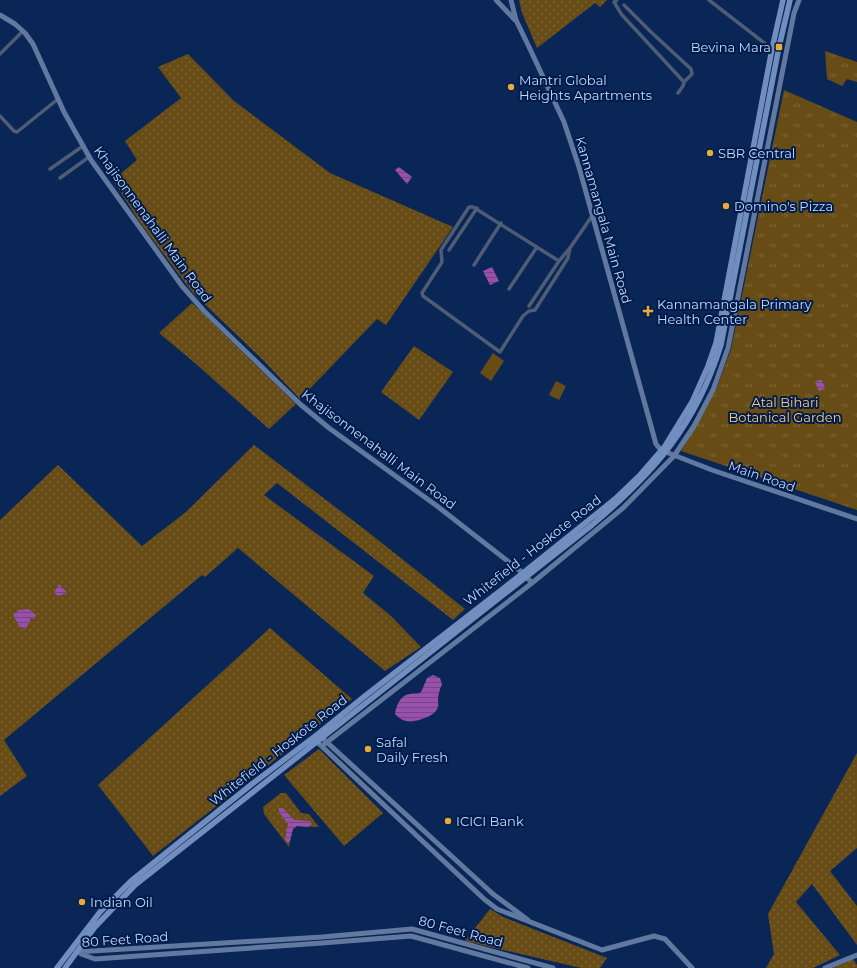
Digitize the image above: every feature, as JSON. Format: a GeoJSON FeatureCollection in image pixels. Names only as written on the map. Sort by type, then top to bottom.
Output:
{"type":"FeatureCollection","features":[{"type":"Feature","properties":{"kind":"main road","name":"Whitefield - Hoskote Road"},"geometry":{"type":"LineString","coordinates":[[664,451],[692,402],[708,366],[716,343],[772,50],[783,0]]}},
{"type":"Feature","properties":{"kind":"main road","name":"Whitefield - Hoskote Road"},"geometry":{"type":"LineString","coordinates":[[57,968],[73,950],[100,912],[131,881],[252,784],[320,740],[365,696],[524,575],[615,499],[664,451],[697,405],[714,368],[721,345],[779,46],[790,0]]}},
{"type":"Feature","properties":{"kind":"main road","name":"Whitefield - Hoskote Road"},"geometry":{"type":"LineString","coordinates":[[65,968],[73,950]]}},
{"type":"Feature","properties":{"kind":"street"},"geometry":{"type":"LineString","coordinates":[[496,0],[516,20]]}},
{"type":"Feature","properties":{"kind":"street","name":"Kannamangala Main Road"},"geometry":{"type":"LineString","coordinates":[[511,0],[516,20],[566,128],[579,167],[651,430],[656,444],[664,451]]}},
{"type":"Feature","properties":{"kind":"street"},"geometry":{"type":"LineString","coordinates":[[617,0],[614,2],[622,15],[684,82]]}},
{"type":"Feature","properties":{"kind":"street"},"geometry":{"type":"LineString","coordinates":[[709,0],[772,50]]}},
{"type":"Feature","properties":{"kind":"street"},"geometry":{"type":"LineString","coordinates":[[320,740],[532,582],[623,508],[674,456],[694,426],[713,390],[728,348],[792,21],[799,0]]}},
{"type":"Feature","properties":{"kind":"street"},"geometry":{"type":"LineString","coordinates":[[624,5],[650,32],[691,69],[692,74],[684,82],[678,93]]}},
{"type":"Feature","properties":{"kind":"street","name":"Khajisonnenahalli Main Road"},"geometry":{"type":"LineString","coordinates":[[0,15],[23,31],[33,44],[58,99],[89,157],[182,286],[204,311],[300,404],[329,428],[437,506],[532,582]]}},
{"type":"Feature","properties":{"kind":"street"},"geometry":{"type":"LineString","coordinates":[[0,54],[23,31]]}},
{"type":"Feature","properties":{"kind":"street"},"geometry":{"type":"LineString","coordinates":[[0,116],[14,131],[17,132],[58,99]]}},
{"type":"Feature","properties":{"kind":"street"},"geometry":{"type":"LineString","coordinates":[[50,169],[83,146]]}},
{"type":"Feature","properties":{"kind":"street"},"geometry":{"type":"LineString","coordinates":[[60,178],[89,157]]}},
{"type":"Feature","properties":{"kind":"street"},"geometry":{"type":"LineString","coordinates":[[559,261],[473,206],[469,207],[442,250],[442,262],[422,293],[423,296],[500,352],[523,316],[529,311],[535,310],[568,258],[570,248]]}},
{"type":"Feature","properties":{"kind":"street"},"geometry":{"type":"LineString","coordinates":[[449,250],[477,208]]}},
{"type":"Feature","properties":{"kind":"street"},"geometry":{"type":"LineString","coordinates":[[530,306],[559,261],[592,216]]}},
{"type":"Feature","properties":{"kind":"street"},"geometry":{"type":"LineString","coordinates":[[474,265],[501,223]]}},
{"type":"Feature","properties":{"kind":"street"},"geometry":{"type":"LineString","coordinates":[[509,289],[537,247]]}},
{"type":"Feature","properties":{"kind":"street","name":"Main Road"},"geometry":{"type":"LineString","coordinates":[[664,451],[712,470],[857,519]]}},
{"type":"Feature","properties":{"kind":"street"},"geometry":{"type":"LineString","coordinates":[[320,740],[353,767],[493,894],[529,922]]}},
{"type":"Feature","properties":{"kind":"street"},"geometry":{"type":"LineString","coordinates":[[320,740],[349,772],[497,909],[602,950],[654,936],[665,939],[692,968]]}},
{"type":"Feature","properties":{"kind":"street"},"geometry":{"type":"LineString","coordinates":[[349,772],[353,767]]}},
{"type":"Feature","properties":{"kind":"street","name":"80 Feet Road"},"geometry":{"type":"LineString","coordinates":[[73,950],[314,937],[412,929],[553,968]]}},
{"type":"Feature","properties":{"kind":"street","name":"80 Feet Road"},"geometry":{"type":"LineString","coordinates":[[73,950],[95,959],[411,936],[528,968]]}},
{"type":"Feature","properties":{"kind":"street"},"geometry":{"type":"LineString","coordinates":[[825,968],[857,955]]}},
{"type":"Feature","properties":{"kind":"green space"},"geometry":{"type":"Polygon","coordinates":[[[519,0],[607,0],[600,7],[595,3],[537,48],[522,13],[519,0]]]}},
{"type":"Feature","properties":{"kind":"green space"},"geometry":{"type":"Polygon","coordinates":[[[825,51],[857,62],[857,82],[847,79],[842,86],[827,79],[825,51]]]}},
{"type":"Feature","properties":{"kind":"green space"},"geometry":{"type":"Polygon","coordinates":[[[188,54],[234,101],[330,173],[453,227],[386,325],[377,319],[300,399],[262,359],[193,293],[141,224],[113,180],[137,160],[125,141],[181,98],[158,67],[188,54]]]}},
{"type":"Feature","properties":{"kind":"green space","name":"Atal Bihari Botanical Garden"},"geometry":{"type":"Polygon","coordinates":[[[784,90],[857,122],[857,510],[681,451],[716,389],[731,349],[784,90]]]}},
{"type":"Feature","properties":{"kind":"green space"},"geometry":{"type":"Polygon","coordinates":[[[192,303],[296,404],[269,429],[159,333],[192,303]]]}},
{"type":"Feature","properties":{"kind":"green space"},"geometry":{"type":"Polygon","coordinates":[[[414,346],[453,372],[419,420],[381,392],[414,346]]]}},
{"type":"Feature","properties":{"kind":"green space"},"geometry":{"type":"Polygon","coordinates":[[[493,353],[504,361],[491,381],[480,373],[493,353]]]}},
{"type":"Feature","properties":{"kind":"green space"},"geometry":{"type":"Polygon","coordinates":[[[556,381],[566,386],[559,400],[549,395],[556,381]]]}},
{"type":"Feature","properties":{"kind":"green space"},"geometry":{"type":"Polygon","coordinates":[[[254,445],[368,532],[465,609],[453,620],[277,483],[264,495],[374,576],[363,593],[391,616],[421,647],[385,671],[238,548],[205,577],[202,575],[4,740],[27,776],[0,796],[0,520],[58,465],[142,546],[186,512],[254,445]]]}},
{"type":"Feature","properties":{"kind":"green space"},"geometry":{"type":"Polygon","coordinates":[[[270,628],[352,699],[153,856],[98,785],[270,628]]]}},
{"type":"Feature","properties":{"kind":"green space"},"geometry":{"type":"Polygon","coordinates":[[[319,749],[383,813],[344,846],[284,775],[319,749]]]}},
{"type":"Feature","properties":{"kind":"green space"},"geometry":{"type":"Polygon","coordinates":[[[857,753],[857,848],[830,871],[857,906],[857,945],[812,884],[796,902],[840,955],[813,968],[766,968],[774,954],[768,914],[857,753]]]}},
{"type":"Feature","properties":{"kind":"green space"},"geometry":{"type":"Polygon","coordinates":[[[281,793],[286,793],[301,813],[309,814],[319,827],[297,826],[292,829],[289,847],[264,814],[263,807],[281,793]]]}},
{"type":"Feature","properties":{"kind":"green space"},"geometry":{"type":"Polygon","coordinates":[[[490,909],[503,917],[607,958],[600,968],[581,968],[465,941],[490,909]]]}},
{"type":"Feature","properties":{"kind":"green space"},"geometry":{"type":"Polygon","coordinates":[[[853,959],[857,965],[857,968],[831,968],[853,959]]]}},
{"type":"Feature","properties":{"kind":"shaded area"},"geometry":{"type":"Polygon","coordinates":[[[399,167],[412,177],[407,184],[395,170],[399,167]]]}},
{"type":"Feature","properties":{"kind":"shaded area"},"geometry":{"type":"Polygon","coordinates":[[[492,267],[499,281],[490,285],[483,271],[492,267]]]}},
{"type":"Feature","properties":{"kind":"shaded area"},"geometry":{"type":"Polygon","coordinates":[[[822,380],[825,389],[819,391],[815,382],[822,380]]]}},
{"type":"Feature","properties":{"kind":"shaded area"},"geometry":{"type":"Polygon","coordinates":[[[59,584],[67,593],[58,596],[54,593],[59,584]]]}},
{"type":"Feature","properties":{"kind":"shaded area"},"geometry":{"type":"Polygon","coordinates":[[[29,609],[36,615],[34,619],[31,618],[26,629],[20,627],[13,615],[19,610],[29,609]]]}},
{"type":"Feature","properties":{"kind":"shaded area"},"geometry":{"type":"Polygon","coordinates":[[[433,675],[440,678],[442,684],[438,696],[438,707],[435,712],[428,717],[413,721],[406,721],[398,717],[395,714],[396,708],[401,699],[407,695],[420,693],[427,678],[433,675]]]}},
{"type":"Feature","properties":{"kind":"shaded area"},"geometry":{"type":"Polygon","coordinates":[[[279,808],[283,808],[294,820],[309,821],[312,824],[308,827],[297,826],[293,829],[290,841],[288,843],[285,840],[288,824],[279,812],[279,808]]]}},
{"type":"Feature","properties":{"kind":"place","name":"Bevina Mara"},"geometry":{"type":"Point","coordinates":[779,47]}},
{"type":"Feature","properties":{"kind":"place","name":"Mantri Global Heights Apartments"},"geometry":{"type":"Point","coordinates":[511,87]}},
{"type":"Feature","properties":{"kind":"place","name":"SBR Central"},"geometry":{"type":"Point","coordinates":[710,153]}},
{"type":"Feature","properties":{"kind":"place","name":"Domino's Pizza"},"geometry":{"type":"Point","coordinates":[726,206]}},
{"type":"Feature","properties":{"kind":"place","name":"Kannamangala Primary Health Center"},"geometry":{"type":"Point","coordinates":[648,311]}},
{"type":"Feature","properties":{"kind":"place","name":"Safal Daily Fresh"},"geometry":{"type":"Point","coordinates":[368,749]}},
{"type":"Feature","properties":{"kind":"place","name":"ICICI Bank"},"geometry":{"type":"Point","coordinates":[448,821]}},
{"type":"Feature","properties":{"kind":"place","name":"Indian Oil"},"geometry":{"type":"Point","coordinates":[82,902]}}]}
